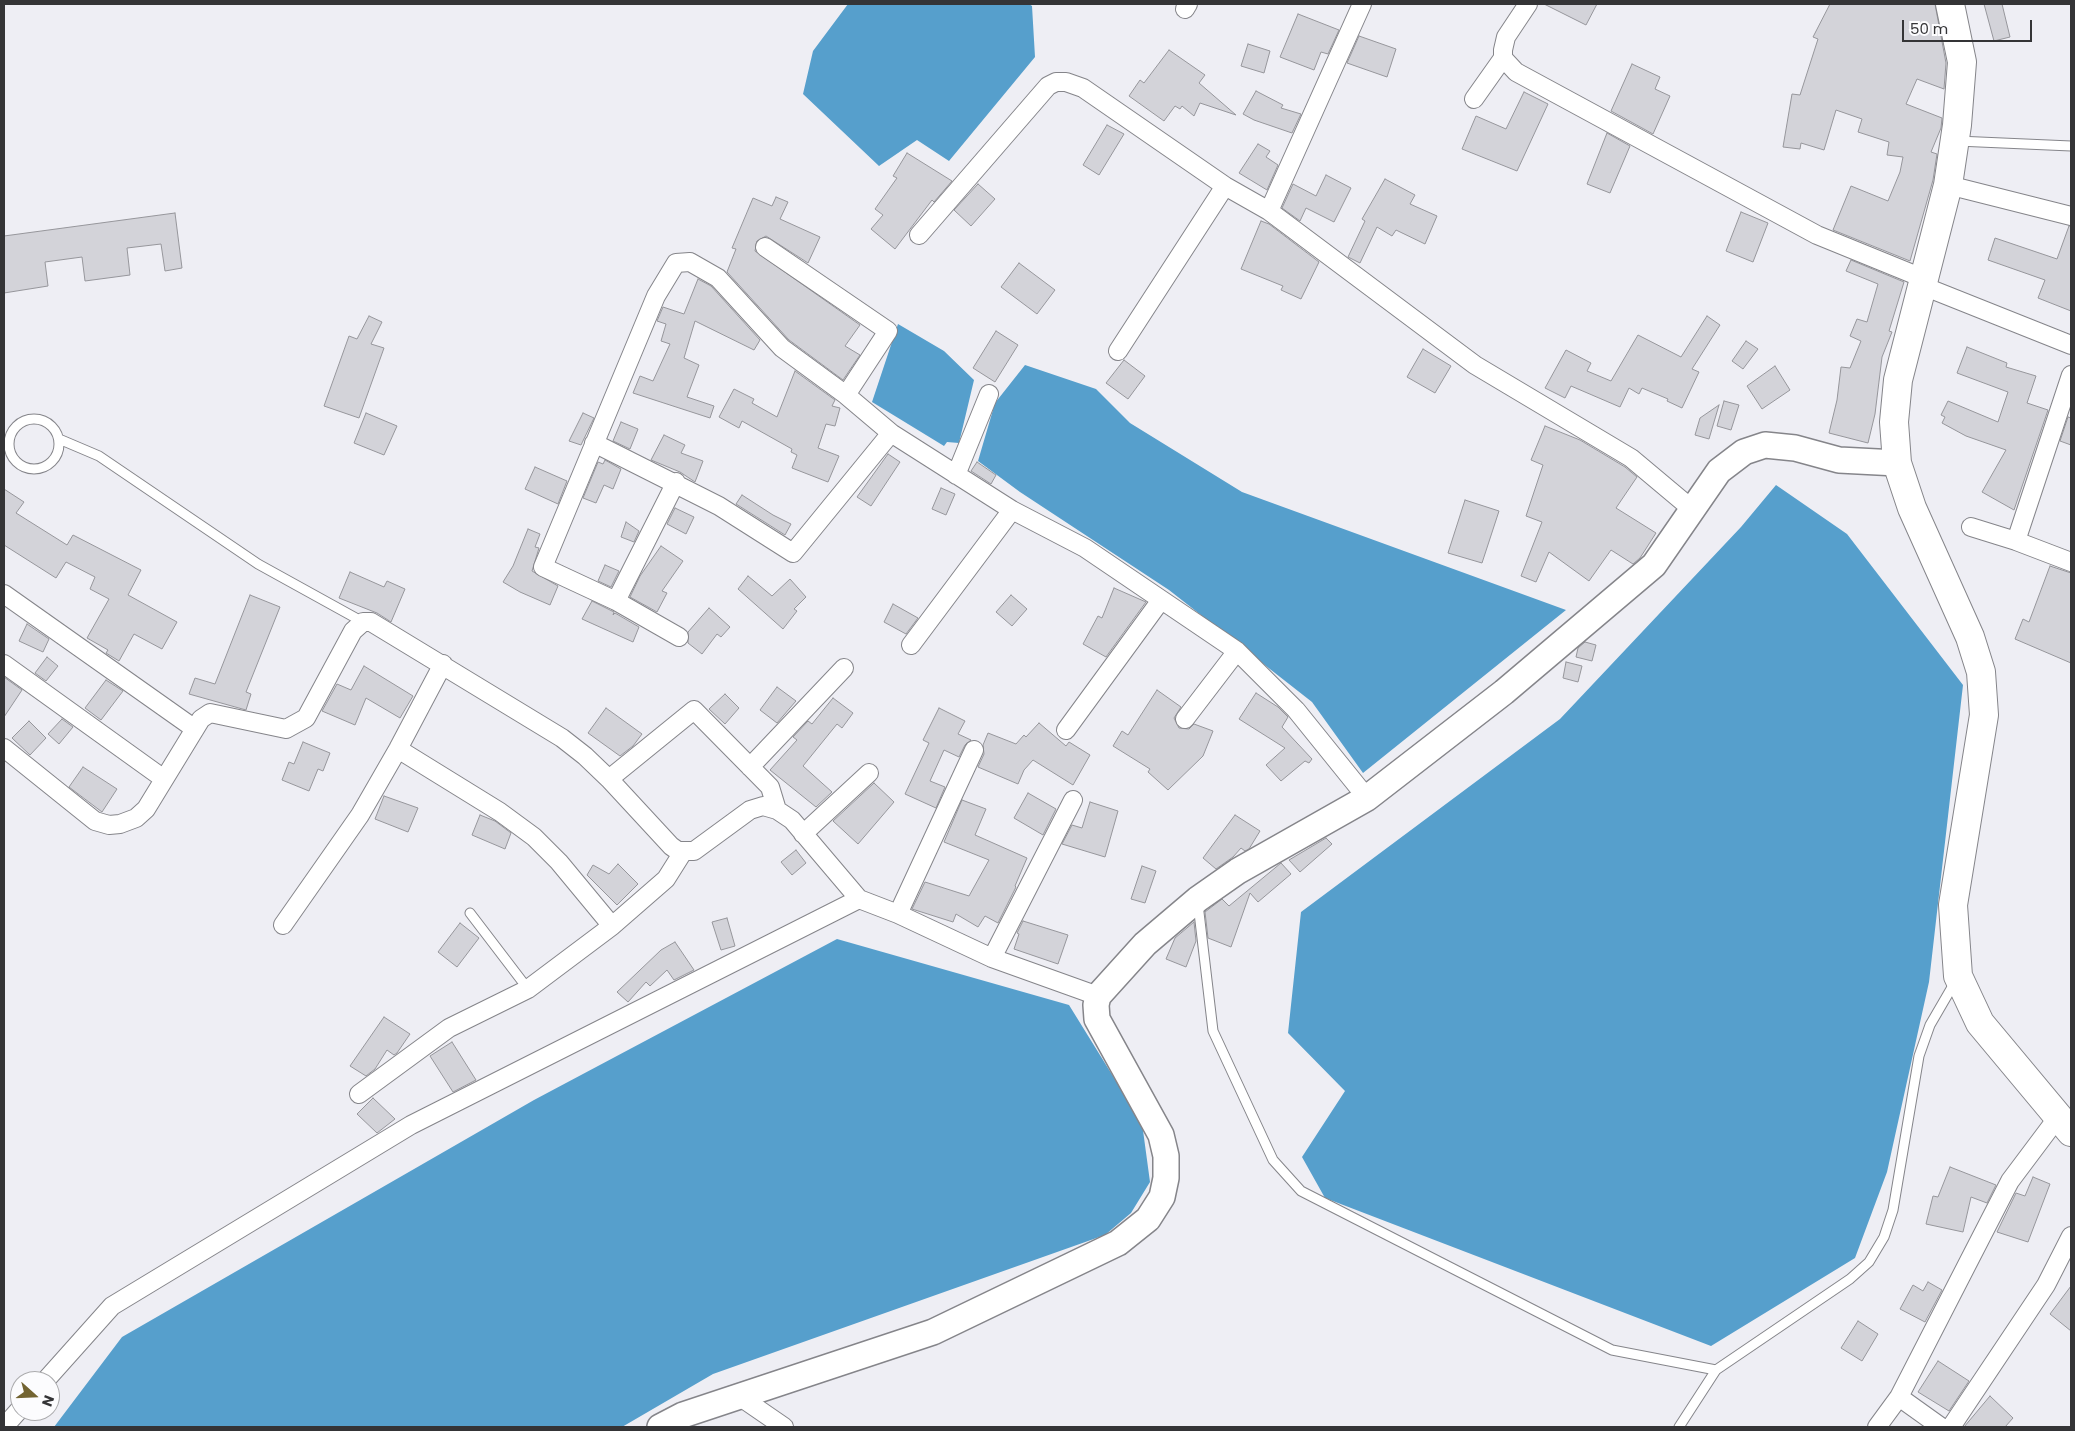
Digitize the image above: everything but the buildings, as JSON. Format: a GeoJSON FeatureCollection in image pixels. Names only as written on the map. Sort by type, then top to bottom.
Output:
{"type":"FeatureCollection","features":[{"type":"Feature","properties":{"kind":"main road"},"geometry":{"type":"LineString","coordinates":[[1950,4],[1962,62],[1955,140],[1948,185],[1898,380],[1894,422],[1897,463],[1912,508],[1970,637],[1981,672],[1984,715],[1953,905],[1958,976],[1980,1023],[2065,1125]]}},
{"type":"Feature","properties":{"kind":"street"},"geometry":{"type":"LineString","coordinates":[[1269,211],[1362,4]]}},
{"type":"Feature","properties":{"kind":"street"},"geometry":{"type":"LineString","coordinates":[[1474,99],[1503,58],[1506,37],[1528,4]]}},
{"type":"Feature","properties":{"kind":"street"},"geometry":{"type":"LineString","coordinates":[[1503,58],[1516,72],[1817,235],[2071,345]]}},
{"type":"Feature","properties":{"kind":"street"},"geometry":{"type":"LineString","coordinates":[[919,235],[1048,86],[1056,82],[1066,82],[1083,88],[1225,186],[1269,211],[1475,365],[1631,458],[1693,510]]}},
{"type":"Feature","properties":{"kind":"street"},"geometry":{"type":"LineString","coordinates":[[1948,185],[2071,216]]}},
{"type":"Feature","properties":{"kind":"street"},"geometry":{"type":"LineString","coordinates":[[1118,351],[1225,186]]}},
{"type":"Feature","properties":{"kind":"street"},"geometry":{"type":"LineString","coordinates":[[765,247],[888,331],[846,395]]}},
{"type":"Feature","properties":{"kind":"street"},"geometry":{"type":"LineString","coordinates":[[679,637],[616,601],[543,567],[656,296],[676,263],[690,262],[718,278],[782,348],[846,395],[891,434],[1012,510],[1085,548],[1238,651],[1296,710],[1367,798]]}},
{"type":"Feature","properties":{"kind":"street"},"geometry":{"type":"LineString","coordinates":[[2016,541],[2071,375]]}},
{"type":"Feature","properties":{"kind":"street"},"geometry":{"type":"LineString","coordinates":[[956,476],[989,394]]}},
{"type":"Feature","properties":{"kind":"street"},"geometry":{"type":"LineString","coordinates":[[594,444],[676,482],[719,506],[793,553],[891,434]]}},
{"type":"Feature","properties":{"kind":"street"},"geometry":{"type":"LineString","coordinates":[[660,1427],[683,1415],[933,1332],[1118,1244],[1148,1220],[1162,1197],[1166,1178],[1166,1156],[1161,1136],[1097,1019],[1098,996],[1145,944],[1198,898],[1238,871],[1367,798],[1504,692],[1654,565],[1719,471],[1744,452],[1765,445],[1795,448],[1839,460],[1897,463]]}},
{"type":"Feature","properties":{"kind":"street"},"geometry":{"type":"LineString","coordinates":[[616,601],[676,482]]}},
{"type":"Feature","properties":{"kind":"street"},"geometry":{"type":"LineString","coordinates":[[911,645],[1012,510]]}},
{"type":"Feature","properties":{"kind":"street"},"geometry":{"type":"LineString","coordinates":[[1971,527],[2016,541],[2071,562]]}},
{"type":"Feature","properties":{"kind":"street"},"geometry":{"type":"LineString","coordinates":[[4,594],[195,729]]}},
{"type":"Feature","properties":{"kind":"street"},"geometry":{"type":"LineString","coordinates":[[1066,730],[1161,600]]}},
{"type":"Feature","properties":{"kind":"street"},"geometry":{"type":"LineString","coordinates":[[4,748],[95,821],[110,825],[120,824],[136,818],[146,809],[195,729],[210,712],[286,728],[298,724],[306,718],[353,631],[363,622],[372,622],[562,738],[585,756],[609,779],[671,846],[683,852],[694,851],[750,810],[763,806],[777,810],[792,820],[859,899],[898,914],[992,958],[1098,996]]}},
{"type":"Feature","properties":{"kind":"street"},"geometry":{"type":"LineString","coordinates":[[1184,719],[1238,651]]}},
{"type":"Feature","properties":{"kind":"street"},"geometry":{"type":"LineString","coordinates":[[4,664],[164,779]]}},
{"type":"Feature","properties":{"kind":"street"},"geometry":{"type":"LineString","coordinates":[[283,925],[360,814],[398,749],[443,664]]}},
{"type":"Feature","properties":{"kind":"street"},"geometry":{"type":"LineString","coordinates":[[750,767],[844,668]]}},
{"type":"Feature","properties":{"kind":"street"},"geometry":{"type":"LineString","coordinates":[[609,779],[694,710],[770,788],[777,810]]}},
{"type":"Feature","properties":{"kind":"street"},"geometry":{"type":"LineString","coordinates":[[398,749],[500,812],[534,836],[559,862],[612,926]]}},
{"type":"Feature","properties":{"kind":"street"},"geometry":{"type":"LineString","coordinates":[[898,914],[974,750]]}},
{"type":"Feature","properties":{"kind":"street"},"geometry":{"type":"LineString","coordinates":[[804,834],[869,773]]}},
{"type":"Feature","properties":{"kind":"street"},"geometry":{"type":"LineString","coordinates":[[992,958],[1073,800]]}},
{"type":"Feature","properties":{"kind":"street"},"geometry":{"type":"LineString","coordinates":[[359,1094],[448,1028],[528,989],[612,926],[666,879],[683,852]]}},
{"type":"Feature","properties":{"kind":"street"},"geometry":{"type":"LineString","coordinates":[[54,1371],[112,1306],[411,1125],[859,899]]}},
{"type":"Feature","properties":{"kind":"street"},"geometry":{"type":"LineString","coordinates":[[1877,1427],[1899,1396],[2010,1181],[2065,1125]]}},
{"type":"Feature","properties":{"kind":"street"},"geometry":{"type":"LineString","coordinates":[[1951,1427],[2046,1285],[2071,1236]]}},
{"type":"Feature","properties":{"kind":"street"},"geometry":{"type":"LineString","coordinates":[[739,1396],[784,1427]]}},
{"type":"Feature","properties":{"kind":"street"},"geometry":{"type":"LineString","coordinates":[[1899,1396],[1941,1427]]}},
{"type":"Feature","properties":{"kind":"lane"},"geometry":{"type":"LineString","coordinates":[[1955,140],[2071,146]]}},
{"type":"Feature","properties":{"kind":"lane"},"geometry":{"type":"LineString","coordinates":[[42,420],[55,431],[59,439],[56,456],[51,462],[35,469],[19,464],[13,457],[10,441],[12,432],[25,421],[42,420]]}},
{"type":"Feature","properties":{"kind":"lane"},"geometry":{"type":"LineString","coordinates":[[4,428],[12,432]]}},
{"type":"Feature","properties":{"kind":"lane"},"geometry":{"type":"LineString","coordinates":[[59,439],[99,456],[258,564],[363,622]]}},
{"type":"Feature","properties":{"kind":"lane"},"geometry":{"type":"LineString","coordinates":[[1198,898],[1213,1031],[1273,1160],[1301,1191],[1612,1350],[1716,1370]]}},
{"type":"Feature","properties":{"kind":"lane"},"geometry":{"type":"LineString","coordinates":[[470,913],[528,989]]}},
{"type":"Feature","properties":{"kind":"lane"},"geometry":{"type":"LineString","coordinates":[[1679,1427],[1716,1370],[1850,1279],[1869,1262],[1884,1237],[1893,1210],[1920,1056],[1930,1024],[1958,976]]}},
{"type":"Feature","properties":{"kind":"water"},"geometry":{"type":"Polygon","coordinates":[[[848,4],[1029,4],[1032,6],[1035,57],[949,161],[917,140],[879,166],[803,94],[813,51],[848,4]]]}},
{"type":"Feature","properties":{"kind":"water"},"geometry":{"type":"Polygon","coordinates":[[[898,324],[944,351],[974,380],[959,443],[947,442],[944,446],[872,402],[898,324]]]}},
{"type":"Feature","properties":{"kind":"water"},"geometry":{"type":"Polygon","coordinates":[[[1025,365],[1096,389],[1130,423],[1242,492],[1566,610],[1363,773],[1312,702],[1169,590],[1020,492],[978,461],[995,403],[1025,365]]]}},
{"type":"Feature","properties":{"kind":"water"},"geometry":{"type":"Polygon","coordinates":[[[1776,485],[1847,534],[1963,685],[1929,982],[1887,1172],[1855,1258],[1711,1346],[1325,1198],[1302,1157],[1345,1091],[1288,1033],[1301,912],[1560,719],[1741,527],[1776,485]]]}},
{"type":"Feature","properties":{"kind":"water"},"geometry":{"type":"Polygon","coordinates":[[[837,939],[1069,1005],[1142,1123],[1150,1182],[1131,1213],[1105,1235],[713,1374],[622,1427],[54,1427],[122,1337],[534,1100],[837,939]]]}}]}
